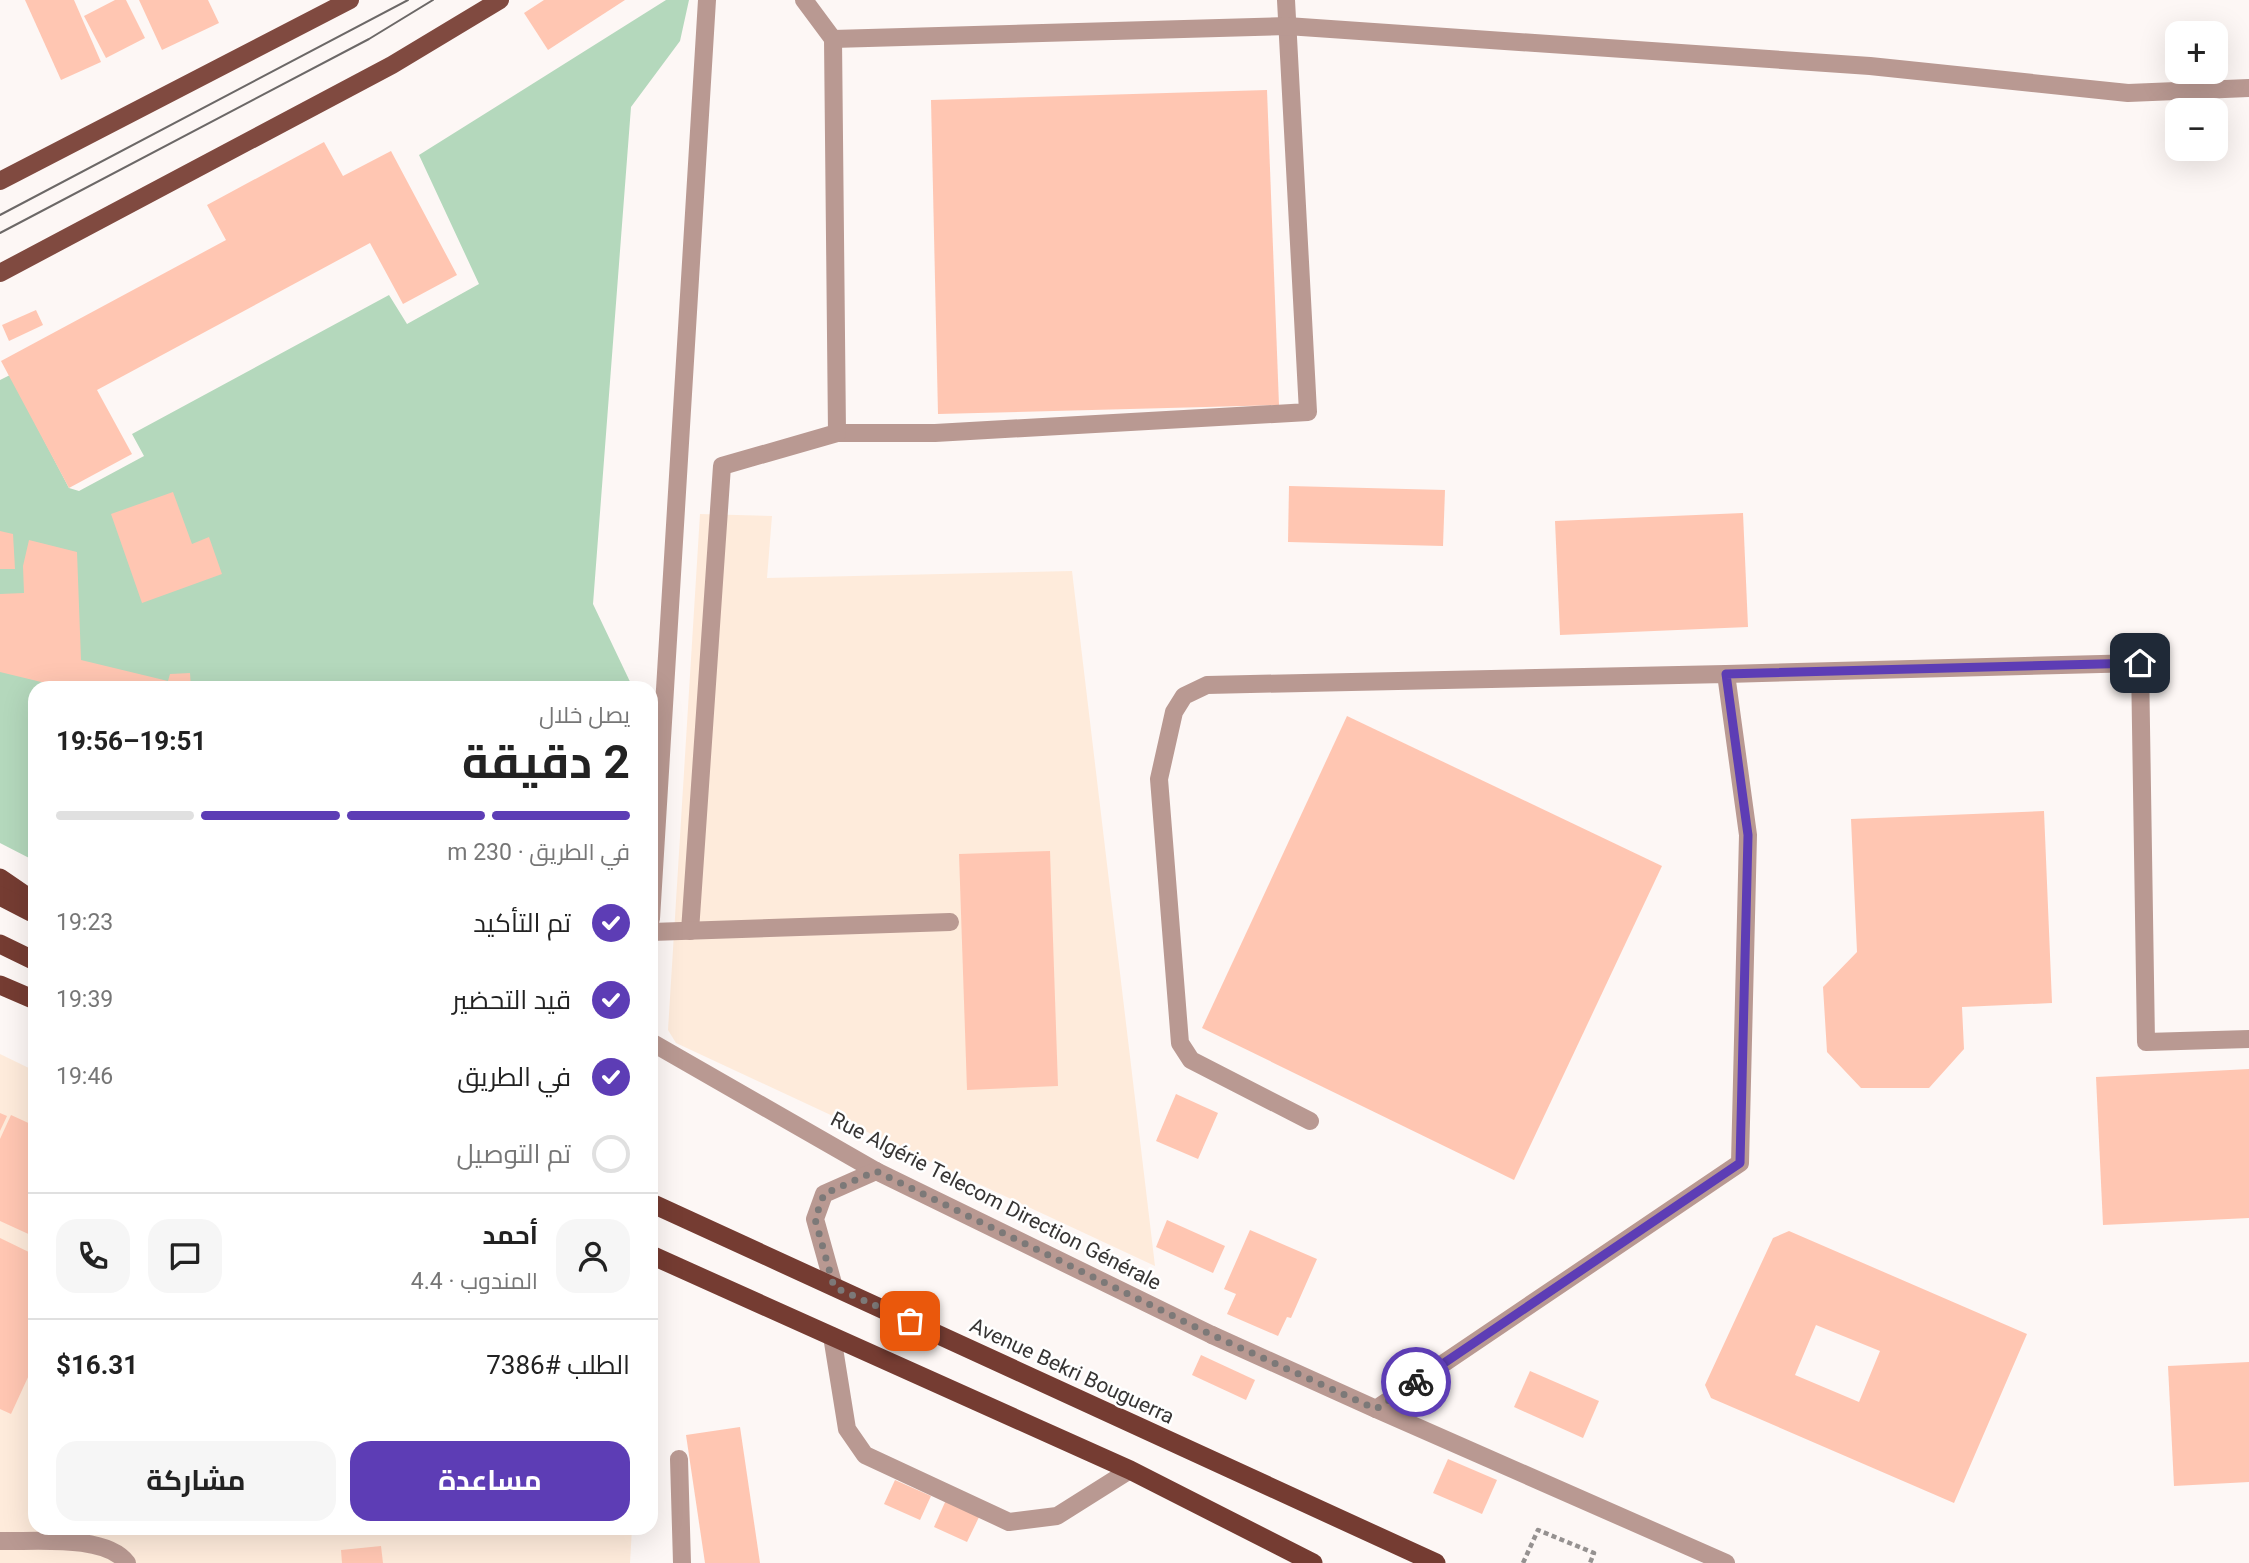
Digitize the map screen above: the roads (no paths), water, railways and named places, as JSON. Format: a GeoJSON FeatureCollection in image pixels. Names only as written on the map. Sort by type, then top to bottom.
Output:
{"type":"FeatureCollection","features":[{"type":"Feature","properties":{"kind":"highway"},"geometry":{"type":"LineString","coordinates":[[0,878],[28,897]]}},
{"type":"Feature","properties":{"kind":"highway"},"geometry":{"type":"LineString","coordinates":[[0,896],[28,910]]}},
{"type":"Feature","properties":{"kind":"highway"},"geometry":{"type":"LineString","coordinates":[[0,944],[28,958]]}},
{"type":"Feature","properties":{"kind":"highway"},"geometry":{"type":"LineString","coordinates":[[0,985],[28,997]]}},
{"type":"Feature","properties":{"kind":"highway","name":"Avenue Bekri Bouguerra"},"geometry":{"type":"LineString","coordinates":[[658,1206],[1436,1563]]}},
{"type":"Feature","properties":{"kind":"highway"},"geometry":{"type":"LineString","coordinates":[[658,1258],[1130,1470],[1312,1563]]}},
{"type":"Feature","properties":{"kind":"main road"},"geometry":{"type":"LineString","coordinates":[[0,181],[350,0]]}},
{"type":"Feature","properties":{"kind":"main road"},"geometry":{"type":"LineString","coordinates":[[0,274],[392,65],[500,0]]}},
{"type":"Feature","properties":{"kind":"street"},"geometry":{"type":"LineString","coordinates":[[658,804],[707,0]]}},
{"type":"Feature","properties":{"kind":"street"},"geometry":{"type":"LineString","coordinates":[[804,0],[834,39],[837,433]]}},
{"type":"Feature","properties":{"kind":"street"},"geometry":{"type":"LineString","coordinates":[[690,931],[722,466],[837,433],[935,433],[1308,412],[1286,0]]}},
{"type":"Feature","properties":{"kind":"street"},"geometry":{"type":"LineString","coordinates":[[834,39],[1287,26],[1870,66],[2128,93],[2249,88]]}},
{"type":"Feature","properties":{"kind":"street"},"geometry":{"type":"LineString","coordinates":[[1310,1121],[1191,1060],[1181,1043],[1159,779],[1174,712],[1184,696],[1208,685],[2140,663],[2146,1042],[2249,1039]]}},
{"type":"Feature","properties":{"kind":"street"},"geometry":{"type":"LineString","coordinates":[[1376,1409],[1740,1163],[1748,835],[1726,674]]}},
{"type":"Feature","properties":{"kind":"street"},"geometry":{"type":"LineString","coordinates":[[658,932],[950,922]]}},
{"type":"Feature","properties":{"kind":"street","name":"Rue Algérie Telecom Direction Générale"},"geometry":{"type":"LineString","coordinates":[[658,1046],[876,1171],[1212,1335],[1726,1563]]}},
{"type":"Feature","properties":{"kind":"street"},"geometry":{"type":"LineString","coordinates":[[834,1287],[815,1219],[824,1194],[876,1171]]}},
{"type":"Feature","properties":{"kind":"street"},"geometry":{"type":"LineString","coordinates":[[832,1336],[847,1429],[865,1455],[1009,1522],[1057,1516],[1130,1470]]}},
{"type":"Feature","properties":{"kind":"street"},"geometry":{"type":"LineString","coordinates":[[679,1459],[682,1563]]}},
{"type":"Feature","properties":{"kind":"street"},"geometry":{"type":"LineString","coordinates":[[0,1541],[93,1544],[122,1557],[127,1563]]}},
{"type":"Feature","properties":{"kind":"tram line"},"geometry":{"type":"LineString","coordinates":[[0,215],[408,0]]}},
{"type":"Feature","properties":{"kind":"tram line"},"geometry":{"type":"LineString","coordinates":[[0,233],[369,39],[433,0]]}}]}
